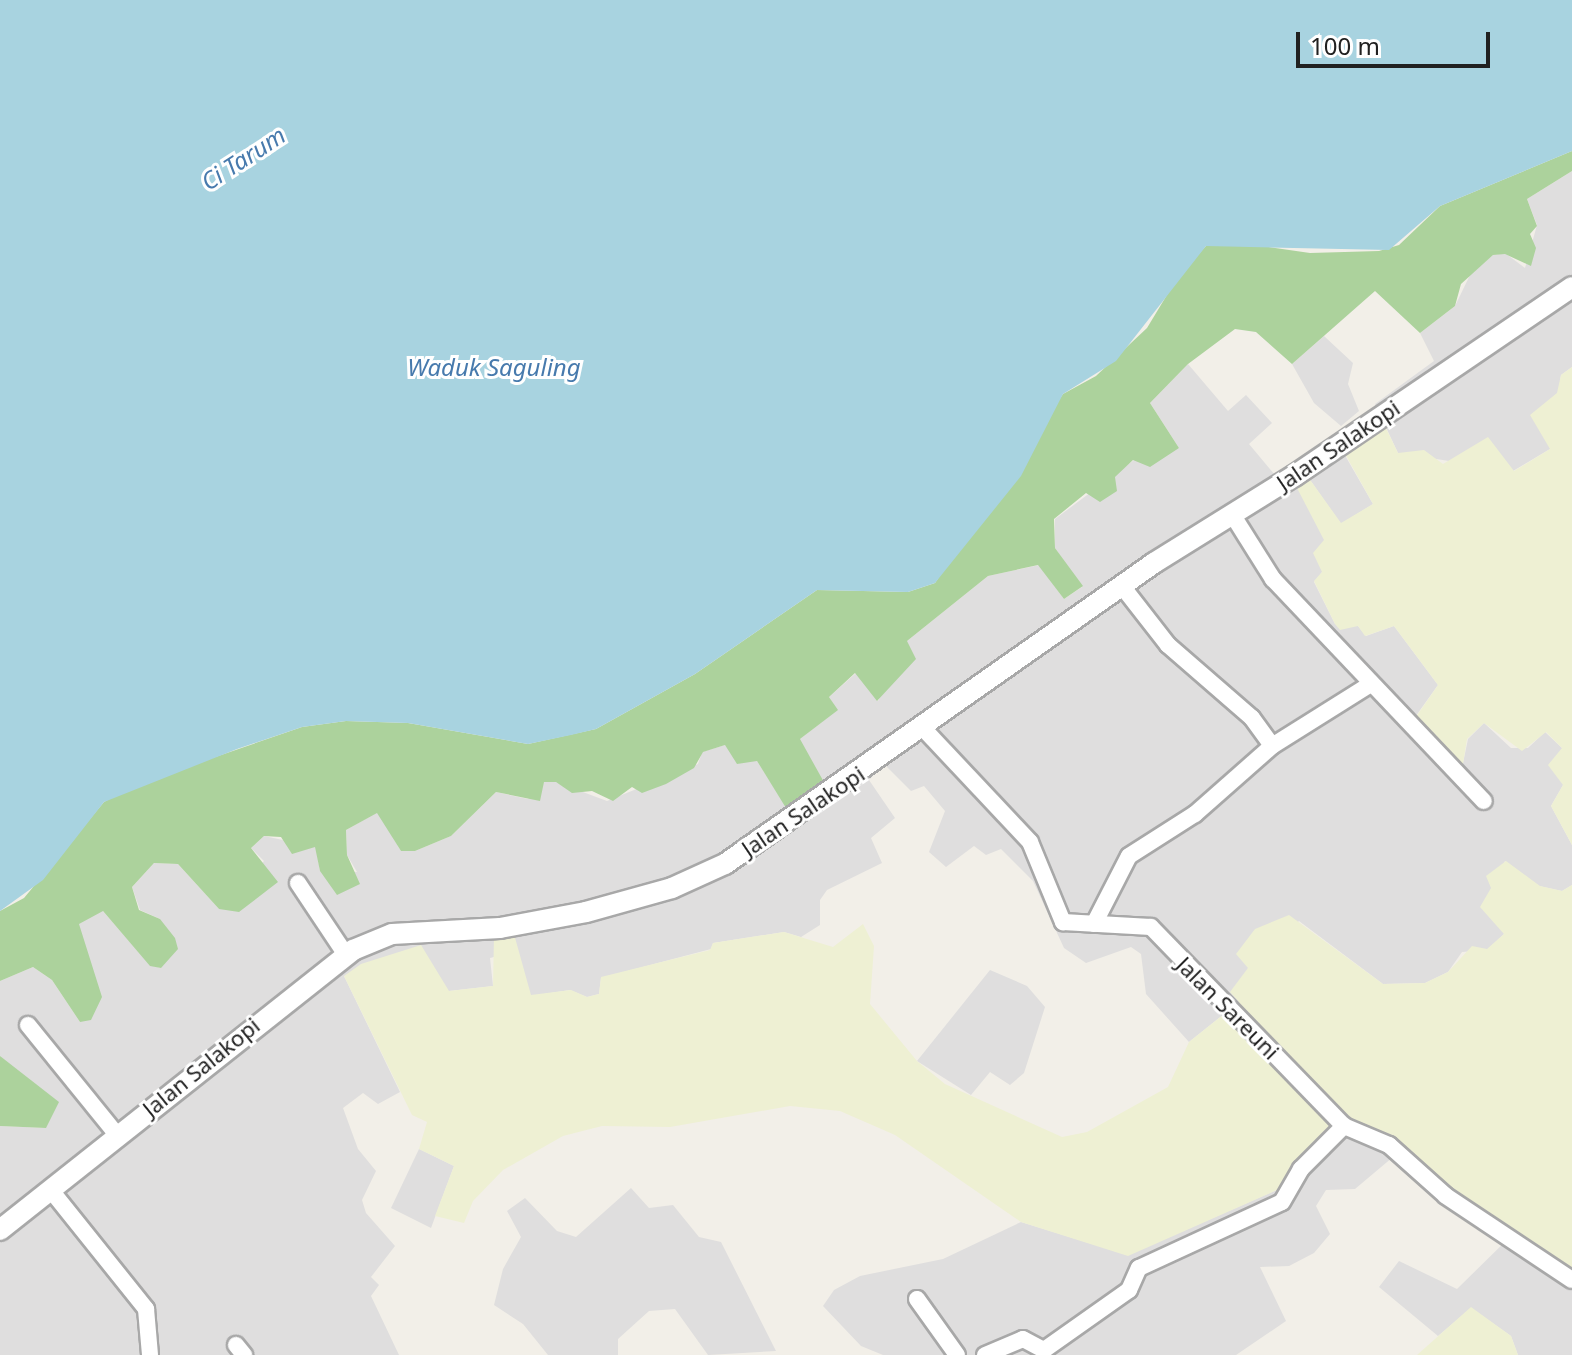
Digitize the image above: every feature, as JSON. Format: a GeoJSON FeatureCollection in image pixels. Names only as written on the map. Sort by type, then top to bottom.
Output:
{"type":"FeatureCollection","features":[{"type":"Feature","properties":{"kind":"street","name":"Jalan Salakopi"},"geometry":{"type":"LineString","coordinates":[[0,1230],[346,955],[392,934],[500,928],[672,888],[725,864],[1122,586],[1572,287]]}},
{"type":"Feature","properties":{"kind":"street"},"geometry":{"type":"LineString","coordinates":[[1232,514],[1273,579],[1484,801]]}},
{"type":"Feature","properties":{"kind":"street"},"geometry":{"type":"LineString","coordinates":[[1122,586],[1168,645],[1252,718],[1272,746]]}},
{"type":"Feature","properties":{"kind":"street"},"geometry":{"type":"LineString","coordinates":[[1094,924],[1129,856],[1195,814],[1272,746],[1371,684]]}},
{"type":"Feature","properties":{"kind":"street","name":"Jalan Sareuni"},"geometry":{"type":"LineString","coordinates":[[923,728],[1030,842],[1063,922],[1151,927],[1344,1126],[1389,1145],[1446,1196],[1572,1280]]}},
{"type":"Feature","properties":{"kind":"street"},"geometry":{"type":"LineString","coordinates":[[298,883],[346,955]]}},
{"type":"Feature","properties":{"kind":"street"},"geometry":{"type":"LineString","coordinates":[[28,1025],[117,1135]]}},
{"type":"Feature","properties":{"kind":"street"},"geometry":{"type":"LineString","coordinates":[[985,1355],[1023,1339],[1044,1350],[1129,1290],[1139,1268],[1282,1202],[1301,1169],[1344,1126]]}},
{"type":"Feature","properties":{"kind":"street"},"geometry":{"type":"LineString","coordinates":[[50,1189],[146,1309],[150,1355]]}},
{"type":"Feature","properties":{"kind":"street"},"geometry":{"type":"LineString","coordinates":[[917,1299],[957,1355]]}},
{"type":"Feature","properties":{"kind":"shaded area"},"geometry":{"type":"Polygon","coordinates":[[[1572,171],[1572,367],[1561,375],[1550,449],[1513,471],[1398,453],[1375,404],[1434,361],[1420,333],[1455,306],[1470,275],[1493,255],[1505,253],[1525,268],[1537,225],[1527,199],[1572,171]]]}},
{"type":"Feature","properties":{"kind":"shaded area"},"geometry":{"type":"Polygon","coordinates":[[[1324,336],[1353,363],[1348,384],[1359,411],[1341,426],[1314,403],[1292,364],[1324,336]]]}},
{"type":"Feature","properties":{"kind":"shaded area"},"geometry":{"type":"Polygon","coordinates":[[[1188,364],[1228,411],[1246,395],[1272,423],[1249,444],[1275,475],[1335,438],[1373,504],[1341,524],[1308,477],[1325,541],[1322,572],[1314,582],[1335,624],[1358,626],[1366,636],[1394,626],[1438,685],[1413,720],[1463,763],[1468,739],[1484,723],[1511,748],[1528,748],[1545,732],[1562,748],[1563,785],[1551,806],[1572,845],[1572,885],[1562,891],[1539,886],[1505,861],[1491,888],[1504,934],[1487,950],[1462,952],[1448,972],[1425,983],[1383,984],[1299,921],[1248,968],[1239,1002],[1189,1042],[1146,994],[1141,954],[1131,947],[1086,963],[1064,948],[1033,881],[1001,849],[986,855],[974,846],[946,867],[929,852],[945,811],[924,786],[911,791],[884,764],[869,780],[895,818],[871,838],[882,863],[827,890],[820,900],[820,925],[801,937],[784,932],[713,943],[711,949],[601,978],[599,994],[587,997],[570,990],[531,996],[498,956],[490,958],[493,986],[449,991],[344,976],[400,1092],[378,1104],[363,1093],[343,1108],[358,1149],[376,1171],[362,1200],[366,1213],[395,1246],[371,1277],[379,1285],[371,1296],[399,1355],[0,1355],[0,1126],[46,1128],[0,1056],[0,981],[33,967],[52,980],[80,1022],[101,997],[78,924],[102,910],[150,965],[161,968],[160,919],[140,910],[132,887],[154,863],[178,864],[219,909],[264,861],[251,848],[264,836],[316,847],[320,871],[357,872],[347,855],[346,830],[378,812],[401,851],[415,851],[451,836],[496,792],[528,799],[544,782],[556,782],[607,801],[698,764],[702,752],[725,745],[757,761],[787,808],[800,739],[837,710],[829,697],[856,673],[878,701],[907,641],[988,576],[1039,565],[1064,599],[1082,587],[1055,548],[1055,519],[1134,460],[1179,448],[1150,403],[1188,364]]]}},
{"type":"Feature","properties":{"kind":"shaded area"},"geometry":{"type":"Polygon","coordinates":[[[990,970],[1027,986],[1045,1007],[1024,1073],[1010,1085],[990,1072],[971,1095],[917,1061],[990,970]]]}},
{"type":"Feature","properties":{"kind":"shaded area"},"geometry":{"type":"Polygon","coordinates":[[[1342,1117],[1393,1157],[1355,1189],[1326,1190],[1316,1206],[1330,1234],[1314,1253],[1289,1266],[1260,1267],[1286,1321],[1236,1355],[883,1355],[861,1346],[823,1306],[834,1290],[860,1276],[943,1259],[1021,1222],[1128,1255],[1286,1186],[1297,1161],[1342,1117]]]}},
{"type":"Feature","properties":{"kind":"shaded area"},"geometry":{"type":"Polygon","coordinates":[[[419,1149],[454,1166],[431,1228],[391,1208],[419,1149]]]}},
{"type":"Feature","properties":{"kind":"shaded area"},"geometry":{"type":"Polygon","coordinates":[[[631,1188],[649,1208],[673,1205],[699,1237],[721,1242],[776,1351],[708,1355],[675,1309],[649,1311],[618,1339],[618,1355],[548,1355],[523,1324],[494,1305],[503,1269],[521,1237],[507,1211],[525,1198],[557,1231],[576,1237],[631,1188]]]}},
{"type":"Feature","properties":{"kind":"shaded area"},"geometry":{"type":"Polygon","coordinates":[[[1515,1232],[1572,1270],[1572,1355],[1518,1355],[1511,1336],[1471,1308],[1438,1336],[1379,1287],[1399,1261],[1457,1289],[1515,1232]]]}},
{"type":"Feature","properties":{"kind":"green space"},"geometry":{"type":"Polygon","coordinates":[[[1572,151],[1572,171],[1527,199],[1537,226],[1530,234],[1536,248],[1531,266],[1505,254],[1493,255],[1461,284],[1455,306],[1420,333],[1375,291],[1292,364],[1256,332],[1235,329],[1188,364],[1150,403],[1179,448],[1150,467],[1133,460],[1115,477],[1117,491],[1100,502],[1086,493],[1054,519],[1055,548],[1083,586],[1064,599],[1038,565],[988,576],[907,641],[916,659],[877,701],[855,673],[829,697],[838,710],[800,739],[825,784],[786,808],[757,761],[737,764],[725,745],[703,752],[694,768],[666,784],[642,793],[632,787],[613,801],[592,791],[572,793],[556,782],[544,782],[540,801],[496,792],[451,836],[415,851],[401,851],[377,813],[346,830],[347,855],[360,884],[337,895],[320,871],[315,847],[292,854],[281,837],[264,836],[251,848],[278,882],[239,912],[219,909],[178,864],[154,863],[132,887],[139,910],[160,919],[175,938],[178,949],[161,968],[150,966],[103,911],[79,924],[102,997],[91,1020],[80,1022],[52,980],[33,967],[0,981],[0,911],[24,898],[104,802],[137,784],[302,727],[346,721],[408,723],[528,744],[596,729],[695,674],[817,590],[908,592],[935,583],[1063,394],[1096,376],[1147,328],[1179,275],[1206,246],[1226,241],[1310,253],[1379,251],[1399,245],[1440,206],[1572,151]]]}},
{"type":"Feature","properties":{"kind":"green space"},"geometry":{"type":"Polygon","coordinates":[[[1572,367],[1572,845],[1551,806],[1563,785],[1548,765],[1562,748],[1546,732],[1522,751],[1484,723],[1467,739],[1463,764],[1452,761],[1413,721],[1438,685],[1394,626],[1365,636],[1358,626],[1340,630],[1335,624],[1314,581],[1322,572],[1313,553],[1324,540],[1297,488],[1308,477],[1341,523],[1373,504],[1344,452],[1383,422],[1398,453],[1424,450],[1443,464],[1488,437],[1514,471],[1550,449],[1530,415],[1557,393],[1561,375],[1572,367]]]}},
{"type":"Feature","properties":{"kind":"green space"},"geometry":{"type":"Polygon","coordinates":[[[1506,861],[1540,886],[1562,891],[1572,885],[1572,1270],[1456,1194],[1398,1143],[1342,1117],[1297,1161],[1286,1186],[1128,1256],[1021,1222],[895,1135],[840,1111],[790,1106],[670,1127],[602,1126],[563,1136],[503,1170],[473,1201],[464,1223],[435,1216],[454,1166],[419,1149],[427,1122],[412,1115],[344,976],[361,964],[421,945],[449,991],[493,986],[494,935],[514,934],[531,995],[571,990],[587,997],[599,994],[601,977],[710,950],[713,943],[784,932],[833,947],[863,924],[874,946],[870,1004],[917,1061],[945,1084],[1062,1137],[1087,1132],[1168,1087],[1189,1042],[1239,1002],[1230,992],[1248,968],[1236,954],[1255,929],[1289,915],[1383,984],[1425,983],[1448,972],[1472,946],[1487,949],[1504,934],[1480,907],[1491,888],[1486,876],[1506,861]]]}},
{"type":"Feature","properties":{"kind":"green space"},"geometry":{"type":"Polygon","coordinates":[[[0,1056],[59,1102],[46,1128],[0,1126],[0,1056]]]}},
{"type":"Feature","properties":{"kind":"green space"},"geometry":{"type":"Polygon","coordinates":[[[1471,1307],[1511,1336],[1518,1355],[1417,1355],[1471,1307]]]}},
{"type":"Feature","properties":{"kind":"water","name":"Waduk Saguling"},"geometry":{"type":"Polygon","coordinates":[[[0,0],[1572,0],[1572,151],[1440,206],[1389,250],[1206,246],[1116,361],[1063,394],[1021,476],[935,583],[908,592],[817,590],[695,674],[596,729],[571,735],[528,744],[408,723],[346,721],[302,727],[237,749],[104,802],[43,880],[0,911],[0,0]]]}},
{"type":"Feature","properties":{"kind":"water label","name":"Ci Tarum"},"geometry":{"type":"Point","coordinates":[243,158]}}]}
